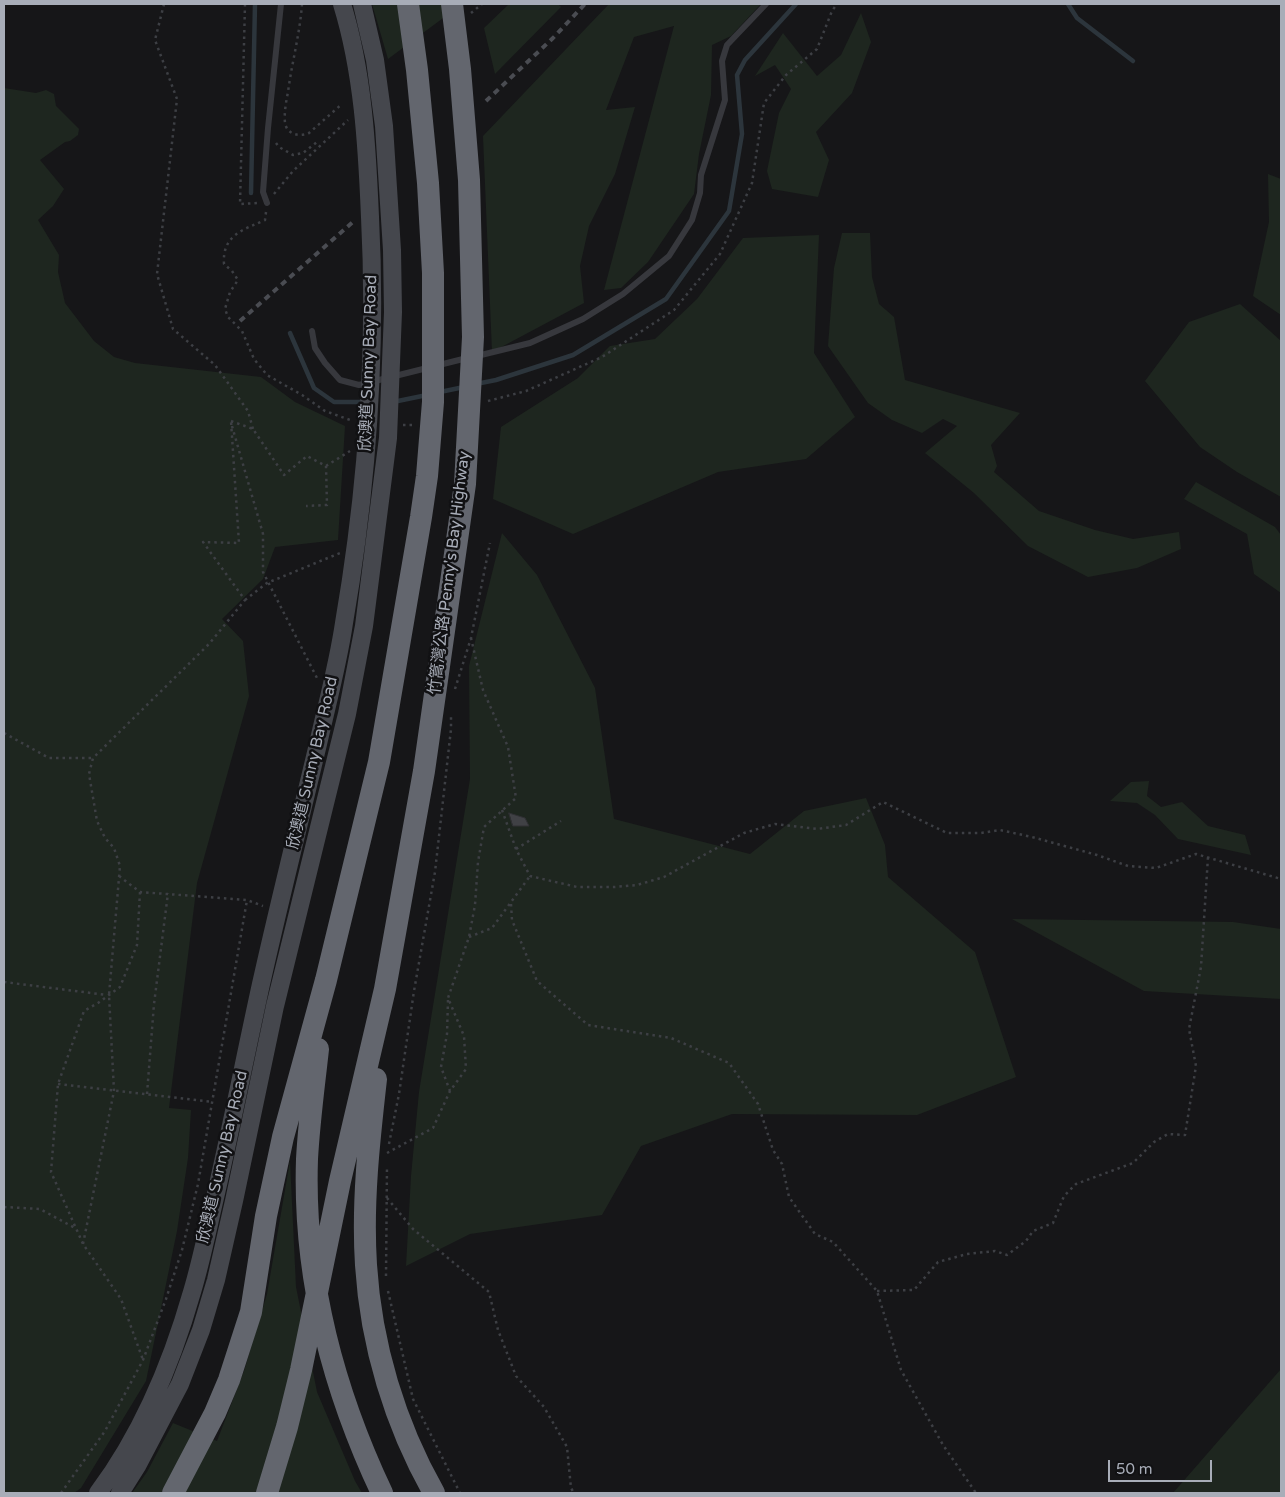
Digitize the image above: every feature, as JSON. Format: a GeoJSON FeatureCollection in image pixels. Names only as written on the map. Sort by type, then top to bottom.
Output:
{"type":"FeatureCollection","features":[{"type":"Feature","properties":{"kind":"highway"},"geometry":{"type":"LineString","coordinates":[[173,1493],[200,1445],[229,1380],[251,1312],[266,1216],[283,1137],[326,980],[378,762],[427,476],[433,402],[433,273],[428,183],[417,70],[408,4]]}},
{"type":"Feature","properties":{"kind":"highway","name":"竹篙灣公路 Penny's Bay Highway"},"geometry":{"type":"LineString","coordinates":[[385,989],[424,771],[465,484],[473,337],[468,180],[460,68],[460,10]]}},
{"type":"Feature","properties":{"kind":"highway"},"geometry":{"type":"LineString","coordinates":[[326,980],[307,1159],[307,1209],[312,1264],[318,1307],[336,1379],[358,1439],[382,1493]]}},
{"type":"Feature","properties":{"kind":"highway"},"geometry":{"type":"LineString","coordinates":[[267,1493],[288,1427],[302,1370],[340,1182],[385,989]]}},
{"type":"Feature","properties":{"kind":"highway"},"geometry":{"type":"LineString","coordinates":[[385,989],[368,1156],[365,1231],[368,1294],[379,1354],[394,1405],[413,1452],[434,1493]]}},
{"type":"Feature","properties":{"kind":"main road","name":"欣澳道 Sunny Bay Road"},"geometry":{"type":"LineString","coordinates":[[98,1493],[123,1455],[157,1390],[192,1292],[344,625],[365,473],[370,411],[373,298],[366,148],[355,63],[342,4]]}},
{"type":"Feature","properties":{"kind":"main road","name":"欣澳道 Sunny Bay Road"},"geometry":{"type":"LineString","coordinates":[[120,1493],[137,1466],[180,1384],[195,1347],[216,1280],[277,997],[333,771],[364,626],[388,438],[393,312],[392,250],[384,126],[375,60],[362,4]]}},
{"type":"Feature","properties":{"kind":"lane"},"geometry":{"type":"LineString","coordinates":[[267,203],[263,192],[267,132],[281,4]]}},
{"type":"Feature","properties":{"kind":"lane"},"geometry":{"type":"LineString","coordinates":[[312,331],[315,348],[340,380],[360,385],[530,343],[583,319],[623,294],[669,256],[692,220],[700,193],[701,175],[726,100],[722,60],[727,45],[766,4]]}},
{"type":"Feature","properties":{"kind":"path"},"geometry":{"type":"LineString","coordinates":[[164,4],[155,40],[177,99],[157,274],[173,329],[215,365],[248,411],[253,429],[284,476],[307,456],[326,466]]}},
{"type":"Feature","properties":{"kind":"path"},"geometry":{"type":"LineString","coordinates":[[245,4],[240,204],[267,203],[293,170],[349,119]]}},
{"type":"Feature","properties":{"kind":"path"},"geometry":{"type":"LineString","coordinates":[[302,4],[287,95],[285,125],[296,135],[309,133],[342,104]]}},
{"type":"Feature","properties":{"kind":"path"},"geometry":{"type":"LineString","coordinates":[[460,10],[482,4]]}},
{"type":"Feature","properties":{"kind":"path"},"geometry":{"type":"LineString","coordinates":[[267,132],[279,148],[292,155],[303,153],[317,142]]}},
{"type":"Feature","properties":{"kind":"path"},"geometry":{"type":"LineString","coordinates":[[351,420],[352,430]]}},
{"type":"Feature","properties":{"kind":"path"},"geometry":{"type":"LineString","coordinates":[[231,421],[253,429]]}},
{"type":"Feature","properties":{"kind":"path"},"geometry":{"type":"LineString","coordinates":[[231,421],[263,534],[263,572],[320,683]]}},
{"type":"Feature","properties":{"kind":"path"},"geometry":{"type":"LineString","coordinates":[[231,421],[239,543],[203,542],[246,600]]}},
{"type":"Feature","properties":{"kind":"path"},"geometry":{"type":"LineString","coordinates":[[326,466],[352,449]]}},
{"type":"Feature","properties":{"kind":"path"},"geometry":{"type":"LineString","coordinates":[[306,506],[327,505],[326,466]]}},
{"type":"Feature","properties":{"kind":"path"},"geometry":{"type":"LineString","coordinates":[[454,694],[471,638],[490,543]]}},
{"type":"Feature","properties":{"kind":"path"},"geometry":{"type":"LineString","coordinates":[[83,1244],[114,1091],[108,995],[120,866],[114,848],[97,821],[90,774],[93,758],[209,644],[246,600],[267,583],[342,552]]}},
{"type":"Feature","properties":{"kind":"path"},"geometry":{"type":"LineString","coordinates":[[450,1091],[441,1067],[447,1034],[448,998],[469,937],[475,905],[478,862],[484,827],[516,798],[508,747],[483,690],[471,638]]}},
{"type":"Feature","properties":{"kind":"path"},"geometry":{"type":"LineString","coordinates":[[451,711],[451,729],[435,872],[414,991],[399,1094],[387,1153],[386,1285],[413,1398],[460,1493]]}},
{"type":"Feature","properties":{"kind":"path"},"geometry":{"type":"LineString","coordinates":[[4,733],[49,758],[93,758]]}},
{"type":"Feature","properties":{"kind":"path"},"geometry":{"type":"LineString","coordinates":[[502,810],[516,849],[530,876],[577,887],[637,885],[664,877],[744,833],[775,824],[817,829],[846,825],[883,802],[947,833],[981,833],[1000,830],[1097,855],[1128,866],[1156,868],[1196,854],[1281,879]]}},
{"type":"Feature","properties":{"kind":"path"},"geometry":{"type":"LineString","coordinates":[[516,849],[561,821]]}},
{"type":"Feature","properties":{"kind":"path"},"geometry":{"type":"LineString","coordinates":[[877,1291],[914,1290],[938,1262],[967,1254],[995,1251],[1007,1255],[1026,1241],[1034,1231],[1053,1223],[1064,1196],[1076,1184],[1132,1163],[1154,1142],[1168,1134],[1185,1135],[1196,1066],[1189,1029],[1201,967],[1208,857]]}},
{"type":"Feature","properties":{"kind":"path"},"geometry":{"type":"LineString","coordinates":[[118,876],[140,892],[247,900],[267,908]]}},
{"type":"Feature","properties":{"kind":"path"},"geometry":{"type":"LineString","coordinates":[[469,937],[492,928],[530,876]]}},
{"type":"Feature","properties":{"kind":"path"},"geometry":{"type":"LineString","coordinates":[[140,892],[137,945],[120,986],[84,1011],[58,1084],[52,1172],[83,1244],[121,1299],[143,1360]]}},
{"type":"Feature","properties":{"kind":"path"},"geometry":{"type":"LineString","coordinates":[[147,1094],[154,1004],[168,893]]}},
{"type":"Feature","properties":{"kind":"path"},"geometry":{"type":"LineString","coordinates":[[61,1493],[105,1431],[143,1360],[182,1250],[198,1184],[247,900]]}},
{"type":"Feature","properties":{"kind":"path"},"geometry":{"type":"LineString","coordinates":[[511,904],[512,920],[537,981],[588,1025],[671,1038],[729,1063],[758,1104],[773,1150],[782,1164],[789,1197],[815,1234],[833,1242],[877,1291],[901,1370],[943,1445],[976,1493]]}},
{"type":"Feature","properties":{"kind":"path"},"geometry":{"type":"LineString","coordinates":[[4,982],[108,995]]}},
{"type":"Feature","properties":{"kind":"path"},"geometry":{"type":"LineString","coordinates":[[387,1153],[433,1128],[450,1091],[466,1069],[464,1036],[448,998]]}},
{"type":"Feature","properties":{"kind":"path"},"geometry":{"type":"LineString","coordinates":[[58,1084],[213,1102]]}},
{"type":"Feature","properties":{"kind":"path"},"geometry":{"type":"LineString","coordinates":[[387,1198],[412,1228],[489,1292],[498,1330],[516,1376],[544,1407],[567,1448],[571,1488],[574,1493]]}},
{"type":"Feature","properties":{"kind":"path"},"geometry":{"type":"LineString","coordinates":[[4,1207],[40,1209],[76,1229]]}},
{"type":"Feature","properties":{"kind":"shaded area"},"geometry":{"type":"Polygon","coordinates":[[[372,4],[462,4],[388,59],[372,4]]]}},
{"type":"Feature","properties":{"kind":"shaded area"},"geometry":{"type":"Polygon","coordinates":[[[509,4],[558,4],[561,7],[495,74],[484,28],[509,4]]]}},
{"type":"Feature","properties":{"kind":"shaded area"},"geometry":{"type":"Polygon","coordinates":[[[609,4],[761,4],[731,36],[712,45],[711,95],[699,154],[694,194],[648,262],[621,288],[604,290],[674,26],[634,37],[606,110],[635,107],[615,174],[589,226],[580,266],[584,303],[492,352],[483,136],[609,4]]]}},
{"type":"Feature","properties":{"kind":"shaded area"},"geometry":{"type":"Polygon","coordinates":[[[861,13],[871,42],[852,93],[816,132],[829,160],[818,197],[772,189],[767,171],[779,113],[791,89],[775,65],[755,76],[783,33],[817,76],[841,55],[861,13]]]}},
{"type":"Feature","properties":{"kind":"shaded area"},"geometry":{"type":"Polygon","coordinates":[[[4,88],[36,93],[46,90],[54,94],[56,106],[79,129],[78,135],[40,160],[64,189],[53,206],[38,220],[59,255],[58,272],[65,303],[94,341],[114,357],[135,363],[261,377],[295,402],[345,426],[338,540],[275,547],[263,579],[222,619],[243,641],[249,696],[197,883],[169,1108],[191,1110],[188,1158],[177,1231],[146,1381],[81,1488],[74,1493],[4,1493],[4,88]]]}},
{"type":"Feature","properties":{"kind":"shaded area"},"geometry":{"type":"Polygon","coordinates":[[[1268,174],[1281,179],[1281,315],[1253,296],[1269,222],[1268,174]]]}},
{"type":"Feature","properties":{"kind":"shaded area"},"geometry":{"type":"Polygon","coordinates":[[[842,233],[870,233],[872,277],[879,304],[894,317],[905,380],[1020,413],[991,445],[997,466],[994,472],[1039,511],[1095,530],[1133,539],[1179,532],[1181,549],[1137,568],[1088,577],[1028,546],[974,493],[925,453],[957,426],[943,419],[922,433],[892,420],[868,403],[828,346],[834,268],[842,233]]]}},
{"type":"Feature","properties":{"kind":"shaded area"},"geometry":{"type":"Polygon","coordinates":[[[819,235],[814,353],[855,417],[806,459],[718,472],[573,534],[493,499],[501,427],[578,378],[610,346],[655,339],[697,299],[743,238],[819,235]]]}},
{"type":"Feature","properties":{"kind":"shaded area"},"geometry":{"type":"Polygon","coordinates":[[[1240,304],[1281,341],[1281,497],[1237,472],[1200,447],[1145,381],[1189,322],[1240,304]]]}},
{"type":"Feature","properties":{"kind":"shaded area"},"geometry":{"type":"Polygon","coordinates":[[[1196,482],[1275,527],[1281,535],[1281,593],[1254,574],[1247,534],[1184,499],[1196,482]]]}},
{"type":"Feature","properties":{"kind":"shaded area"},"geometry":{"type":"Polygon","coordinates":[[[502,533],[537,575],[595,688],[614,819],[750,854],[804,811],[866,798],[885,845],[888,877],[975,952],[1016,1077],[917,1115],[732,1114],[641,1146],[602,1215],[470,1234],[406,1266],[411,1176],[419,1092],[470,779],[469,666],[502,533]]]}},
{"type":"Feature","properties":{"kind":"shaded area"},"geometry":{"type":"Polygon","coordinates":[[[1149,781],[1147,796],[1161,807],[1182,802],[1208,826],[1245,835],[1251,855],[1178,839],[1155,815],[1137,803],[1110,801],[1131,782],[1149,781]]]}},
{"type":"Feature","properties":{"kind":"shaded area"},"geometry":{"type":"Polygon","coordinates":[[[1012,919],[1233,922],[1281,929],[1281,999],[1144,991],[1012,919]]]}},
{"type":"Feature","properties":{"kind":"shaded area"},"geometry":{"type":"Polygon","coordinates":[[[290,1161],[296,1287],[317,1392],[355,1481],[362,1493],[132,1493],[147,1472],[173,1423],[217,1441],[244,1371],[267,1294],[290,1161]]]}},
{"type":"Feature","properties":{"kind":"shaded area"},"geometry":{"type":"Polygon","coordinates":[[[1281,1369],[1281,1493],[1173,1493],[1281,1369]]]}},
{"type":"Feature","properties":{"kind":"building"},"geometry":{"type":"Polygon","coordinates":[[[509,813],[525,818],[529,826],[513,826],[509,813]]]}},
{"type":"Feature","properties":{"kind":"waterway"},"geometry":{"type":"LineString","coordinates":[[251,193],[255,4]]}},
{"type":"Feature","properties":{"kind":"waterway"},"geometry":{"type":"LineString","coordinates":[[476,384],[496,380],[573,355],[666,299],[729,211],[742,134],[737,75],[745,60],[796,4]]}},
{"type":"Feature","properties":{"kind":"waterway"},"geometry":{"type":"LineString","coordinates":[[1068,4],[1077,18],[1133,61]]}},
{"type":"Feature","properties":{"kind":"waterway"},"geometry":{"type":"LineString","coordinates":[[290,333],[314,388],[334,402],[365,402]]}},
{"type":"Feature","properties":{"kind":"waterway"},"geometry":{"type":"LineString","coordinates":[[440,392],[464,387]]}},
{"type":"Feature","properties":{"kind":"waterway"},"geometry":{"type":"LineString","coordinates":[[393,402],[427,395]]}},
{"type":"Feature","properties":{"kind":"railway"},"geometry":{"type":"LineString","coordinates":[[486,101],[553,38],[585,4]]}},
{"type":"Feature","properties":{"kind":"railway"},"geometry":{"type":"LineString","coordinates":[[240,321],[354,221]]}}]}
